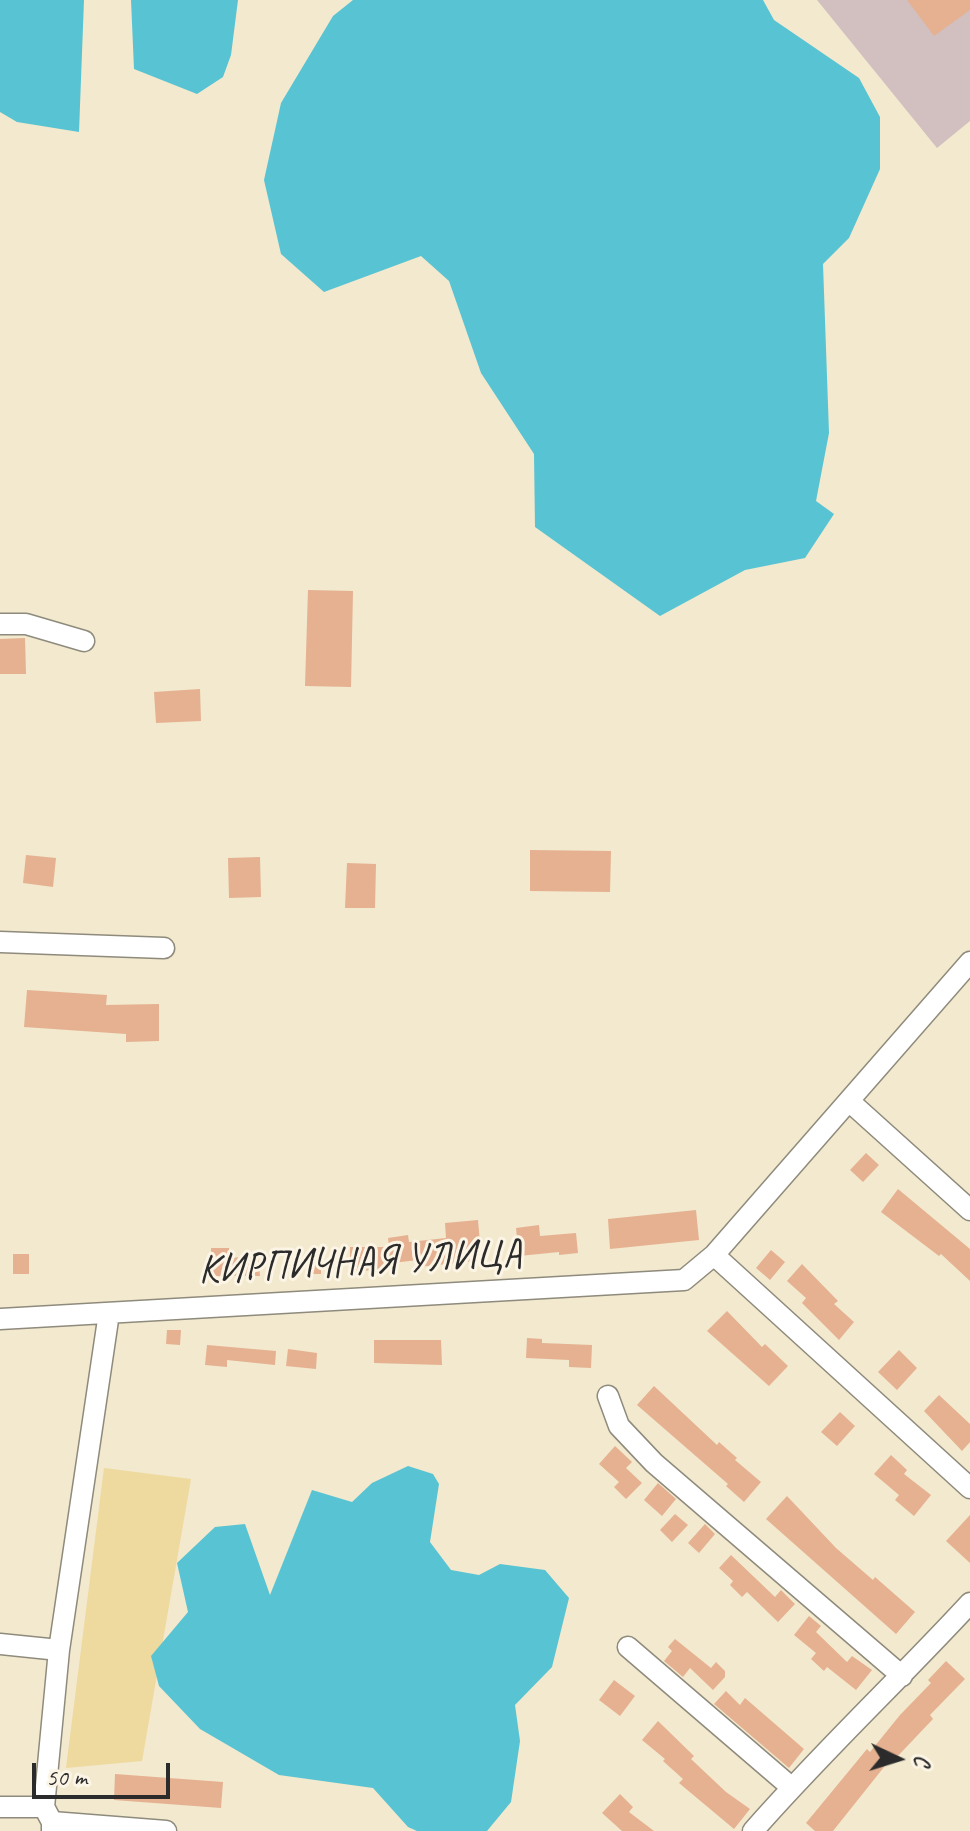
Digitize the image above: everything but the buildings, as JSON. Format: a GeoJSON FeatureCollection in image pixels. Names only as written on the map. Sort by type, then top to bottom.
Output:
{"type":"FeatureCollection","features":[{"type":"Feature","properties":{"kind":"street"},"geometry":{"type":"LineString","coordinates":[[0,624],[26,624],[84,641]]}},
{"type":"Feature","properties":{"kind":"street"},"geometry":{"type":"LineString","coordinates":[[0,942],[164,948]]}},
{"type":"Feature","properties":{"kind":"street","name":"КИРПИЧНАЯ УЛИЦА"},"geometry":{"type":"LineString","coordinates":[[0,1319],[684,1280],[714,1255],[970,962]]}},
{"type":"Feature","properties":{"kind":"street"},"geometry":{"type":"LineString","coordinates":[[849,1101],[970,1210]]}},
{"type":"Feature","properties":{"kind":"street"},"geometry":{"type":"LineString","coordinates":[[714,1255],[970,1488]]}},
{"type":"Feature","properties":{"kind":"street"},"geometry":{"type":"LineString","coordinates":[[49,1820],[59,1650],[109,1313]]}},
{"type":"Feature","properties":{"kind":"street"},"geometry":{"type":"LineString","coordinates":[[608,1396],[619,1426],[654,1463],[902,1676]]}},
{"type":"Feature","properties":{"kind":"street"},"geometry":{"type":"LineString","coordinates":[[753,1831],[791,1787],[970,1603]]}},
{"type":"Feature","properties":{"kind":"street"},"geometry":{"type":"LineString","coordinates":[[0,1644],[59,1650]]}},
{"type":"Feature","properties":{"kind":"street"},"geometry":{"type":"LineString","coordinates":[[628,1647],[791,1787]]}},
{"type":"Feature","properties":{"kind":"street"},"geometry":{"type":"LineString","coordinates":[[0,1807],[49,1820],[166,1831]]}},
{"type":"Feature","properties":{"kind":"shaded area"},"geometry":{"type":"Polygon","coordinates":[[[817,0],[970,0],[970,121],[937,148],[817,0]]]}},
{"type":"Feature","properties":{"kind":"sand"},"geometry":{"type":"Polygon","coordinates":[[[104,1468],[191,1479],[142,1761],[66,1768],[104,1468]]]}},
{"type":"Feature","properties":{"kind":"water"},"geometry":{"type":"Polygon","coordinates":[[[0,0],[84,0],[79,132],[17,122],[0,112],[0,0]]]}},
{"type":"Feature","properties":{"kind":"water"},"geometry":{"type":"Polygon","coordinates":[[[131,0],[238,0],[231,55],[223,77],[197,94],[134,69],[131,0]]]}},
{"type":"Feature","properties":{"kind":"water"},"geometry":{"type":"Polygon","coordinates":[[[353,0],[763,0],[774,20],[859,78],[880,117],[880,169],[849,238],[823,264],[829,433],[816,501],[834,514],[805,558],[745,570],[660,616],[535,527],[534,454],[481,373],[449,281],[421,256],[324,292],[281,254],[264,180],[281,103],[333,16],[353,0]]]}},
{"type":"Feature","properties":{"kind":"water"},"geometry":{"type":"Polygon","coordinates":[[[408,1466],[433,1474],[439,1484],[430,1542],[451,1570],[479,1575],[500,1564],[545,1570],[569,1598],[552,1667],[515,1705],[520,1741],[511,1802],[487,1831],[417,1831],[408,1827],[373,1788],[279,1775],[200,1729],[159,1686],[151,1656],[188,1612],[177,1563],[215,1527],[245,1524],[270,1595],[312,1490],[352,1502],[372,1483],[408,1466]]]}}]}
